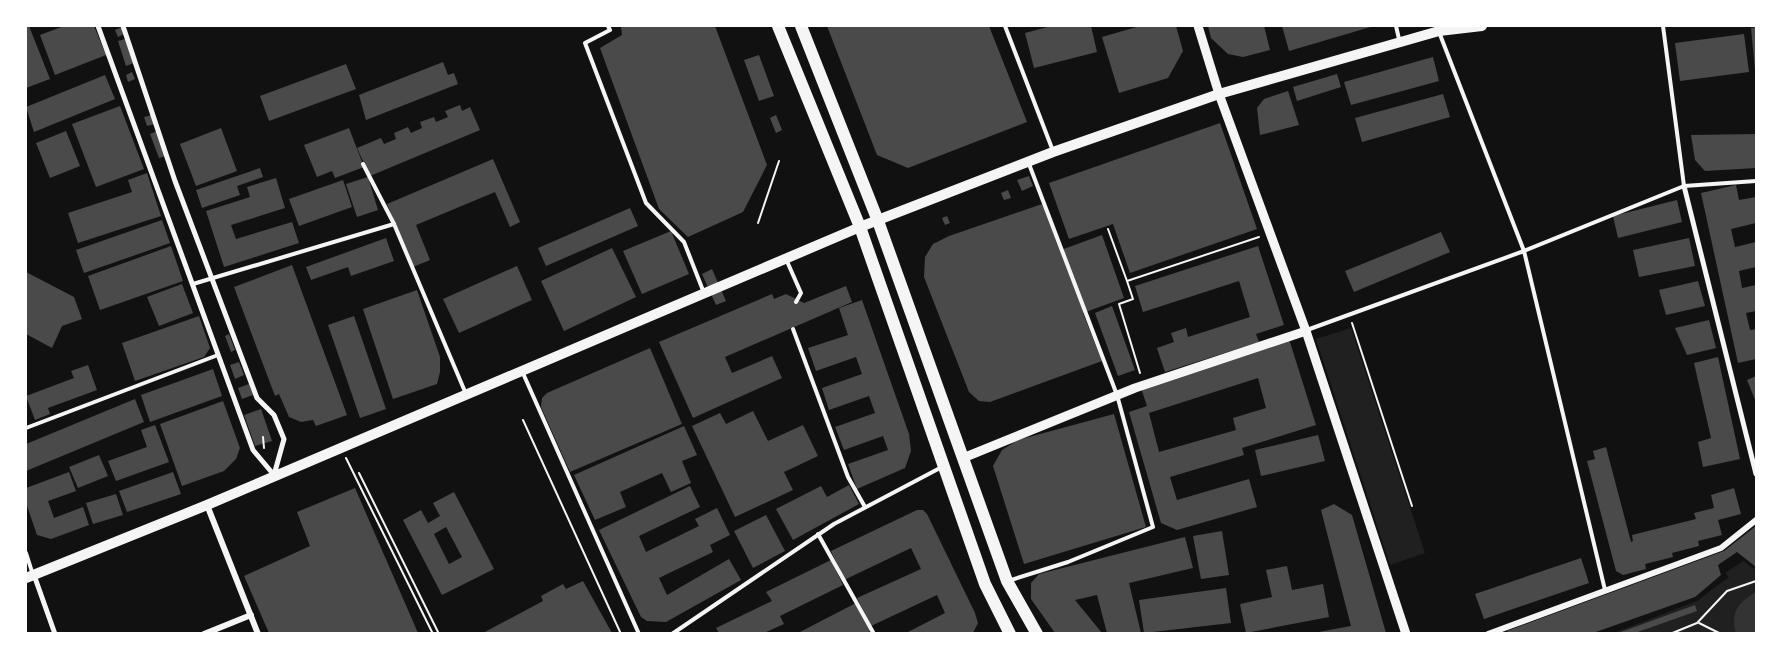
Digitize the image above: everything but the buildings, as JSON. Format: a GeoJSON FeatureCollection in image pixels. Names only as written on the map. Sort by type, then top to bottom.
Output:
{"type":"FeatureCollection","features":[{"type":"Feature","properties":{"kind":"main road"},"geometry":{"type":"LineString","coordinates":[[778,26],[860,227],[985,584],[1008,633]]}},
{"type":"Feature","properties":{"kind":"main road"},"geometry":{"type":"LineString","coordinates":[[801,26],[878,221],[1007,581],[1037,633]]}},
{"type":"Feature","properties":{"kind":"main road"},"geometry":{"type":"LineString","coordinates":[[30,576],[207,505],[860,227],[1053,152],[1220,94],[1399,41],[1439,31],[1482,26]]}},
{"type":"Feature","properties":{"kind":"street"},"geometry":{"type":"LineString","coordinates":[[98,26],[220,354],[253,450],[274,475]]}},
{"type":"Feature","properties":{"kind":"street"},"geometry":{"type":"LineString","coordinates":[[123,26],[175,182],[257,398],[274,415],[284,439],[274,475]]}},
{"type":"Feature","properties":{"kind":"street"},"geometry":{"type":"LineString","coordinates":[[1198,26],[1220,94],[1306,331],[1406,633]]}},
{"type":"Feature","properties":{"kind":"street"},"geometry":{"type":"LineString","coordinates":[[1684,186],[1756,474]]}},
{"type":"Feature","properties":{"kind":"street"},"geometry":{"type":"LineString","coordinates":[[963,458],[1144,385],[1306,331]]}},
{"type":"Feature","properties":{"kind":"street"},"geometry":{"type":"LineString","coordinates":[[207,505],[258,633]]}},
{"type":"Feature","properties":{"kind":"street"},"geometry":{"type":"LineString","coordinates":[[1488,633],[1721,548],[1756,520]]}},
{"type":"Feature","properties":{"kind":"street"},"geometry":{"type":"LineString","coordinates":[[30,576],[55,633]]}},
{"type":"Feature","properties":{"kind":"street"},"geometry":{"type":"LineString","coordinates":[[204,633],[251,615]]}},
{"type":"Feature","properties":{"kind":"lane"},"geometry":{"type":"LineString","coordinates":[[608,26],[610,30],[585,43],[646,202],[684,242],[704,293]]}},
{"type":"Feature","properties":{"kind":"lane"},"geometry":{"type":"LineString","coordinates":[[1005,26],[1053,152]]}},
{"type":"Feature","properties":{"kind":"lane"},"geometry":{"type":"LineString","coordinates":[[1396,26],[1399,41]]}},
{"type":"Feature","properties":{"kind":"lane"},"geometry":{"type":"LineString","coordinates":[[1663,26],[1684,186]]}},
{"type":"Feature","properties":{"kind":"lane"},"geometry":{"type":"LineString","coordinates":[[1439,31],[1524,251],[1605,590]]}},
{"type":"Feature","properties":{"kind":"lane"},"geometry":{"type":"LineString","coordinates":[[1007,581],[1068,562],[1153,527],[1118,395],[1028,162]]}},
{"type":"Feature","properties":{"kind":"lane"},"geometry":{"type":"LineString","coordinates":[[363,164],[394,224],[466,394]]}},
{"type":"Feature","properties":{"kind":"lane"},"geometry":{"type":"LineString","coordinates":[[1306,331],[1524,251],[1684,186],[1756,180]]}},
{"type":"Feature","properties":{"kind":"lane"},"geometry":{"type":"LineString","coordinates":[[193,284],[394,224]]}},
{"type":"Feature","properties":{"kind":"lane"},"geometry":{"type":"LineString","coordinates":[[786,259],[801,293],[796,302]]}},
{"type":"Feature","properties":{"kind":"lane"},"geometry":{"type":"LineString","coordinates":[[793,329],[848,477],[865,507]]}},
{"type":"Feature","properties":{"kind":"lane"},"geometry":{"type":"LineString","coordinates":[[26,428],[220,354]]}},
{"type":"Feature","properties":{"kind":"lane"},"geometry":{"type":"LineString","coordinates":[[522,371],[639,633]]}},
{"type":"Feature","properties":{"kind":"lane"},"geometry":{"type":"LineString","coordinates":[[672,633],[818,534],[944,466]]}},
{"type":"Feature","properties":{"kind":"lane"},"geometry":{"type":"LineString","coordinates":[[818,534],[874,633]]}},
{"type":"Feature","properties":{"kind":"lane"},"geometry":{"type":"LineString","coordinates":[[26,553],[30,576]]}},
{"type":"Feature","properties":{"kind":"path"},"geometry":{"type":"LineString","coordinates":[[758,222],[779,161]]}},
{"type":"Feature","properties":{"kind":"path"},"geometry":{"type":"LineString","coordinates":[[1108,229],[1133,299],[1119,304],[1144,385]]}},
{"type":"Feature","properties":{"kind":"path"},"geometry":{"type":"LineString","coordinates":[[1127,281],[1270,233]]}},
{"type":"Feature","properties":{"kind":"path"},"geometry":{"type":"LineString","coordinates":[[1350,315],[1412,506]]}},
{"type":"Feature","properties":{"kind":"path"},"geometry":{"type":"LineString","coordinates":[[523,420],[621,633]]}},
{"type":"Feature","properties":{"kind":"path"},"geometry":{"type":"LineString","coordinates":[[340,447],[433,633]]}},
{"type":"Feature","properties":{"kind":"path"},"geometry":{"type":"LineString","coordinates":[[359,473],[439,633]]}},
{"type":"Feature","properties":{"kind":"path"},"geometry":{"type":"LineString","coordinates":[[1670,633],[1698,623],[1727,591],[1756,581]]}},
{"type":"Feature","properties":{"kind":"path"},"geometry":{"type":"LineString","coordinates":[[1698,623],[1721,633]]}},
{"type":"Feature","properties":{"kind":"shaded area"},"geometry":{"type":"Polygon","coordinates":[[[1351,328],[1425,553],[1390,565],[1316,339],[1351,328]]]}},
{"type":"Feature","properties":{"kind":"shaded area"},"geometry":{"type":"Polygon","coordinates":[[[1743,561],[1756,570],[1756,633],[1611,634],[1697,601],[1729,577],[1725,573],[1743,561]]]}},
{"type":"Feature","properties":{"kind":"shaded area"},"geometry":{"type":"Polygon","coordinates":[[[1756,592],[1756,633],[1736,633],[1734,619],[1737,609],[1744,600],[1756,592]]]}}]}
